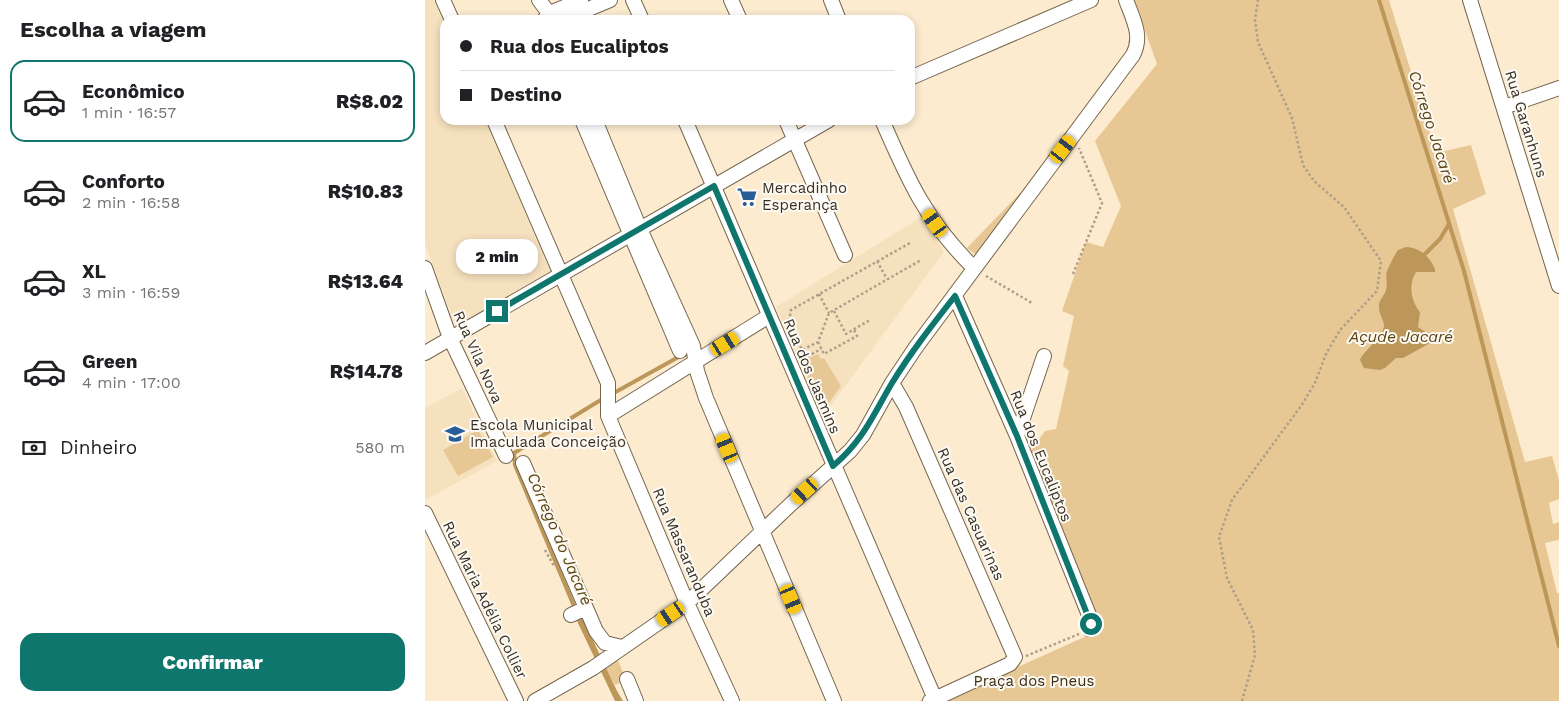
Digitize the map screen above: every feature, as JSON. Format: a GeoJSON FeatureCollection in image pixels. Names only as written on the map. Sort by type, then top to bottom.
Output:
{"type":"FeatureCollection","features":[{"type":"Feature","properties":{"kind":"street"},"geometry":{"type":"LineString","coordinates":[[443,0],[450,15]]}},
{"type":"Feature","properties":{"kind":"street"},"geometry":{"type":"LineString","coordinates":[[557,15],[581,0]]}},
{"type":"Feature","properties":{"kind":"street"},"geometry":{"type":"LineString","coordinates":[[563,15],[610,0]]}},
{"type":"Feature","properties":{"kind":"street"},"geometry":{"type":"LineString","coordinates":[[633,0],[640,15]]}},
{"type":"Feature","properties":{"kind":"street"},"geometry":{"type":"LineString","coordinates":[[731,0],[738,15]]}},
{"type":"Feature","properties":{"kind":"street"},"geometry":{"type":"LineString","coordinates":[[831,0],[837,15]]}},
{"type":"Feature","properties":{"kind":"street"},"geometry":{"type":"LineString","coordinates":[[915,76],[1091,0]]}},
{"type":"Feature","properties":{"kind":"street"},"geometry":{"type":"LineString","coordinates":[[535,701],[593,668],[687,603],[850,451],[863,435],[892,383],[916,347],[955,296],[978,271],[1137,49],[1138,34],[1126,0]]}},
{"type":"Feature","properties":{"kind":"street","name":"Rua Garanhuns"},"geometry":{"type":"LineString","coordinates":[[1471,0],[1559,286]]}},
{"type":"Feature","properties":{"kind":"street"},"geometry":{"type":"LineString","coordinates":[[539,1],[548,15]]}},
{"type":"Feature","properties":{"kind":"street"},"geometry":{"type":"LineString","coordinates":[[1504,107],[1559,88]]}},
{"type":"Feature","properties":{"kind":"street"},"geometry":{"type":"LineString","coordinates":[[496,125],[608,383],[607,414]]}},
{"type":"Feature","properties":{"kind":"street"},"geometry":{"type":"LineString","coordinates":[[584,125],[635,232],[693,346],[697,360],[697,371],[706,398],[834,701]]}},
{"type":"Feature","properties":{"kind":"street"},"geometry":{"type":"LineString","coordinates":[[597,125],[680,351]]}},
{"type":"Feature","properties":{"kind":"street","name":"Rua dos Jasmins"},"geometry":{"type":"LineString","coordinates":[[687,125],[933,700]]}},
{"type":"Feature","properties":{"kind":"street"},"geometry":{"type":"LineString","coordinates":[[788,125],[845,255]]}},
{"type":"Feature","properties":{"kind":"street"},"geometry":{"type":"LineString","coordinates":[[425,353],[820,125]]}},
{"type":"Feature","properties":{"kind":"street"},"geometry":{"type":"LineString","coordinates":[[884,125],[920,202],[954,248],[978,271]]}},
{"type":"Feature","properties":{"kind":"street","name":"Rua Vila Nova"},"geometry":{"type":"LineString","coordinates":[[425,268],[430,295],[506,456]]}},
{"type":"Feature","properties":{"kind":"street","name":"Rua dos Eucaliptos"},"geometry":{"type":"LineString","coordinates":[[955,296],[1017,436],[1091,620],[1089,630]]}},
{"type":"Feature","properties":{"kind":"street"},"geometry":{"type":"LineString","coordinates":[[607,414],[697,360],[772,322]]}},
{"type":"Feature","properties":{"kind":"street"},"geometry":{"type":"LineString","coordinates":[[1017,436],[1044,356]]}},
{"type":"Feature","properties":{"kind":"street","name":"Rua das Casuarinas"},"geometry":{"type":"LineString","coordinates":[[892,383],[906,407],[1015,660]]}},
{"type":"Feature","properties":{"kind":"street","name":"Rua Massaranduba"},"geometry":{"type":"LineString","coordinates":[[607,414],[687,603],[732,701]]}},
{"type":"Feature","properties":{"kind":"street"},"geometry":{"type":"LineString","coordinates":[[523,463],[579,612],[599,638],[619,649]]}},
{"type":"Feature","properties":{"kind":"street","name":"Rua Maria Adélia Collier"},"geometry":{"type":"LineString","coordinates":[[425,513],[516,701]]}},
{"type":"Feature","properties":{"kind":"street"},"geometry":{"type":"LineString","coordinates":[[933,700],[1015,660]]}},
{"type":"Feature","properties":{"kind":"street"},"geometry":{"type":"LineString","coordinates":[[627,679],[636,701]]}},
{"type":"Feature","properties":{"kind":"path"},"geometry":{"type":"LineString","coordinates":[[1242,701],[1255,655],[1253,630],[1227,578],[1219,537],[1232,500],[1301,406],[1315,383],[1326,354],[1340,330],[1377,291],[1381,261],[1344,207],[1313,181],[1303,165],[1292,118],[1258,42],[1255,20],[1258,0]]}},
{"type":"Feature","properties":{"kind":"path"},"geometry":{"type":"LineString","coordinates":[[1073,274],[1102,204],[1100,194],[1074,135]]}},
{"type":"Feature","properties":{"kind":"path"},"geometry":{"type":"LineString","coordinates":[[910,243],[791,310],[789,322],[802,350],[818,342],[829,313],[921,260]]}},
{"type":"Feature","properties":{"kind":"path"},"geometry":{"type":"LineString","coordinates":[[877,261],[887,280]]}},
{"type":"Feature","properties":{"kind":"path"},"geometry":{"type":"LineString","coordinates":[[978,271],[1032,303]]}},
{"type":"Feature","properties":{"kind":"path"},"geometry":{"type":"LineString","coordinates":[[819,294],[829,313]]}},
{"type":"Feature","properties":{"kind":"path"},"geometry":{"type":"LineString","coordinates":[[834,311],[846,334],[870,320]]}},
{"type":"Feature","properties":{"kind":"path"},"geometry":{"type":"LineString","coordinates":[[772,322],[789,322]]}},
{"type":"Feature","properties":{"kind":"path"},"geometry":{"type":"LineString","coordinates":[[818,342],[824,354],[857,336],[854,330]]}},
{"type":"Feature","properties":{"kind":"path"},"geometry":{"type":"LineString","coordinates":[[789,365],[821,349]]}},
{"type":"Feature","properties":{"kind":"path"},"geometry":{"type":"LineString","coordinates":[[1015,660],[1089,630]]}},
{"type":"Feature","properties":{"kind":"shaded area"},"geometry":{"type":"Polygon","coordinates":[[[425,0],[434,0],[440,15],[440,125],[487,125],[552,275],[457,329],[425,244],[425,0]]]}},
{"type":"Feature","properties":{"kind":"shaded area"},"geometry":{"type":"Polygon","coordinates":[[[923,216],[944,252],[823,416],[776,307],[923,216]]]}},
{"type":"Feature","properties":{"kind":"shaded area","name":"Escola Municipal Imaculada Conceição"},"geometry":{"type":"Polygon","coordinates":[[[462,388],[497,461],[425,500],[425,408],[462,388]]]}},
{"type":"Feature","properties":{"kind":"green space","name":"Praça dos Pneus"},"geometry":{"type":"Polygon","coordinates":[[[1134,0],[1389,0],[1436,153],[1471,145],[1486,194],[1453,209],[1525,462],[1552,456],[1559,480],[1559,499],[1549,503],[1553,524],[1559,522],[1559,540],[1545,543],[1557,593],[1559,593],[1559,701],[919,701],[1007,660],[1020,666],[1102,629],[1030,452],[1045,431],[1056,429],[1069,371],[1063,366],[1074,316],[1062,311],[1086,242],[1103,247],[1121,206],[1095,141],[1157,64],[1134,0]]]}},
{"type":"Feature","properties":{"kind":"green space"},"geometry":{"type":"Polygon","coordinates":[[[1027,186],[1029,188],[980,252],[975,254],[967,248],[1027,186]]]}},
{"type":"Feature","properties":{"kind":"green space"},"geometry":{"type":"Polygon","coordinates":[[[818,354],[821,359],[824,358],[841,386],[824,410],[801,362],[818,354]]]}},
{"type":"Feature","properties":{"kind":"green space"},"geometry":{"type":"Polygon","coordinates":[[[478,430],[493,457],[458,476],[443,450],[478,430]]]}},
{"type":"Feature","properties":{"kind":"green space"},"geometry":{"type":"Polygon","coordinates":[[[615,653],[626,680],[615,685],[602,661],[615,653]]]}},
{"type":"Feature","properties":{"kind":"water","name":"Açude Jacaré"},"geometry":{"type":"Polygon","coordinates":[[[1411,247],[1424,253],[1435,269],[1435,272],[1416,272],[1411,287],[1414,303],[1420,312],[1418,327],[1433,337],[1432,342],[1403,358],[1396,358],[1380,370],[1364,368],[1360,360],[1380,335],[1384,326],[1379,305],[1386,290],[1387,271],[1398,250],[1411,247]]]}},
{"type":"Feature","properties":{"kind":"water","name":"Córrego do Jacaré"},"geometry":{"type":"Polygon","coordinates":[[[582,617],[623,701],[615,701],[577,621],[582,617]]]}},
{"type":"Feature","properties":{"kind":"waterway"},"geometry":{"type":"LineString","coordinates":[[1379,0],[1464,271],[1559,646]]}},
{"type":"Feature","properties":{"kind":"waterway","name":"Córrego Jacaré"},"geometry":{"type":"LineString","coordinates":[[1425,254],[1440,239],[1449,224]]}},
{"type":"Feature","properties":{"kind":"waterway","name":"Córrego do Jacaré"},"geometry":{"type":"LineString","coordinates":[[612,394],[682,355]]}},
{"type":"Feature","properties":{"kind":"waterway","name":"Córrego do Jacaré"},"geometry":{"type":"LineString","coordinates":[[576,611],[515,465],[514,453],[604,398]]}},
{"type":"Feature","properties":{"kind":"place","name":"Mercadinho Esperança"},"geometry":{"type":"Point","coordinates":[747,197]}},
{"type":"Feature","properties":{"kind":"place","name":"Escola Municipal Imaculada Conceição"},"geometry":{"type":"Point","coordinates":[455,434]}},
{"type":"Feature","properties":{"kind":"route"},"geometry":{"type":"LineString","coordinates":[[497,311],[714,186],[833,466],[850,451],[863,435],[892,383],[916,347],[955,296],[1017,436],[1091,624]]}}]}
